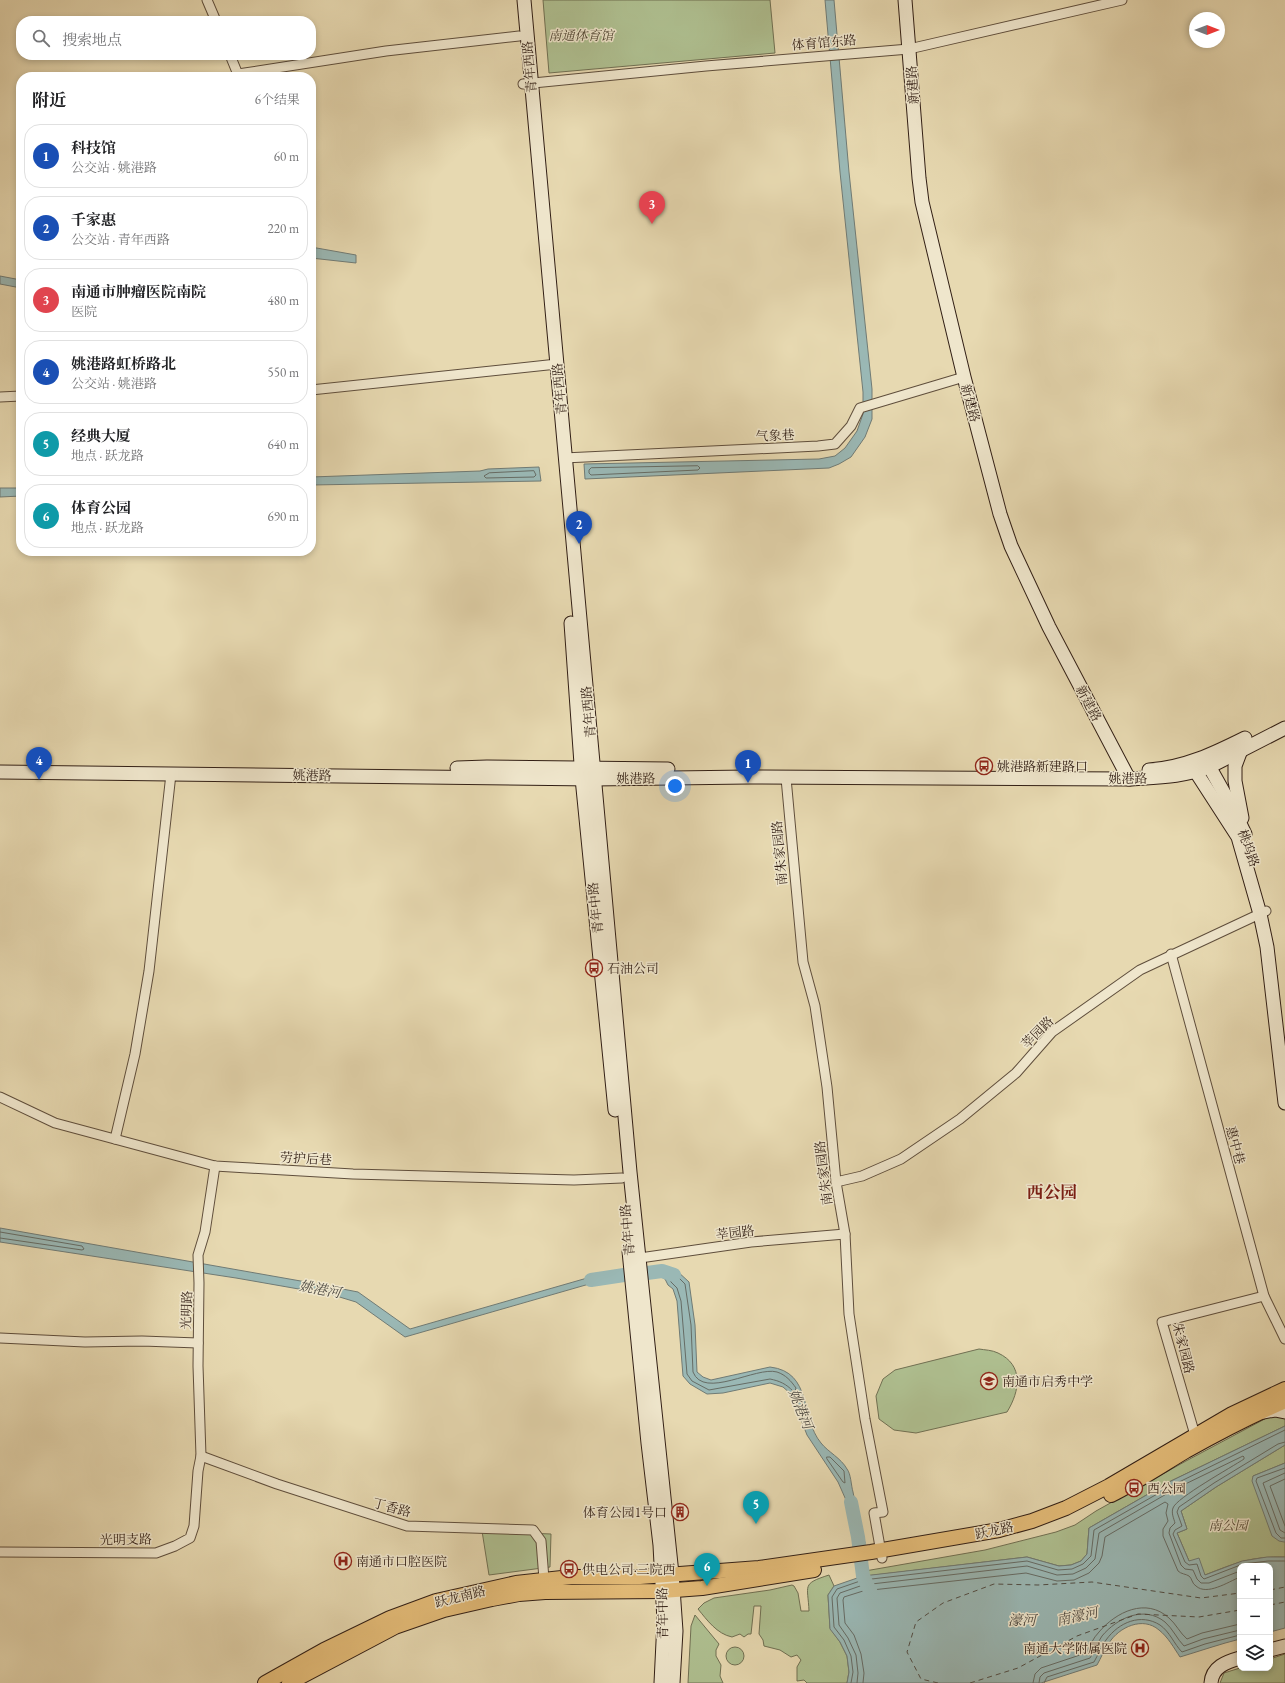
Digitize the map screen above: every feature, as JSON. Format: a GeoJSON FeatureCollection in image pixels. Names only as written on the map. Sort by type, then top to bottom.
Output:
{"type":"FeatureCollection","features":[{"type":"Feature","properties":{"kind":"main road","name":"青年西路"},"geometry":{"type":"LineString","coordinates":[[515,0],[527,84]]}},
{"type":"Feature","properties":{"kind":"main road","name":"青年西路"},"geometry":{"type":"LineString","coordinates":[[524,0],[527,84],[552,365],[566,564],[587,773]]}},
{"type":"Feature","properties":{"kind":"main road","name":"新建路"},"geometry":{"type":"LineString","coordinates":[[905,0],[922,202],[964,377],[1000,514],[1010,546],[1049,627],[1127,775]]}},
{"type":"Feature","properties":{"kind":"main road","name":"青年西路"},"geometry":{"type":"LineString","coordinates":[[552,365],[564,458],[587,773]]}},
{"type":"Feature","properties":{"kind":"main road","name":"姚港路"},"geometry":{"type":"LineString","coordinates":[[1201,765],[1285,719]]}},
{"type":"Feature","properties":{"kind":"main road","name":"姚港路"},"geometry":{"type":"LineString","coordinates":[[0,772],[171,774],[750,771],[1176,776],[1241,750],[1285,728]]}},
{"type":"Feature","properties":{"kind":"main road"},"geometry":{"type":"LineString","coordinates":[[1241,750],[1235,766],[1235,782],[1245,835]]}},
{"type":"Feature","properties":{"kind":"main road","name":"姚港路"},"geometry":{"type":"LineString","coordinates":[[0,764],[443,769],[487,767],[587,773],[786,778],[1127,775]]}},
{"type":"Feature","properties":{"kind":"main road","name":"桃坞路"},"geometry":{"type":"LineString","coordinates":[[1201,765],[1233,809],[1245,835],[1258,875],[1285,1103]]}},
{"type":"Feature","properties":{"kind":"main road","name":"桃坞路"},"geometry":{"type":"LineString","coordinates":[[1201,765],[1238,837],[1263,912]]}},
{"type":"Feature","properties":{"kind":"main road","name":"青年中路"},"geometry":{"type":"LineString","coordinates":[[587,773],[622,1178],[634,1259]]}},
{"type":"Feature","properties":{"kind":"main road","name":"青年中路"},"geometry":{"type":"LineString","coordinates":[[587,773],[668,1591],[676,1631],[673,1683]]}},
{"type":"Feature","properties":{"kind":"main road","name":"跃龙路"},"geometry":{"type":"LineString","coordinates":[[876,1555],[999,1530],[1050,1515],[1109,1486],[1232,1414],[1285,1389]]}},
{"type":"Feature","properties":{"kind":"main road","name":"跃龙路"},"geometry":{"type":"LineString","coordinates":[[668,1591],[702,1588],[844,1560],[1012,1535],[1054,1522],[1079,1511],[1132,1484],[1186,1451],[1285,1401]]}},
{"type":"Feature","properties":{"kind":"main road"},"geometry":{"type":"LineString","coordinates":[[1259,1413],[1275,1410],[1285,1412]]}},
{"type":"Feature","properties":{"kind":"main road","name":"跃龙路"},"geometry":{"type":"LineString","coordinates":[[667,1574],[759,1568],[844,1560]]}},
{"type":"Feature","properties":{"kind":"main road","name":"跃龙南路"},"geometry":{"type":"LineString","coordinates":[[265,1683],[324,1650],[390,1618],[436,1601],[501,1586],[544,1579],[578,1577],[640,1577],[667,1574]]}},
{"type":"Feature","properties":{"kind":"main road","name":"青年中路"},"geometry":{"type":"LineString","coordinates":[[661,1683],[664,1621],[668,1591]]}},
{"type":"Feature","properties":{"kind":"main road","name":"跃龙南路"},"geometry":{"type":"LineString","coordinates":[[289,1683],[395,1627],[444,1610],[513,1596],[545,1592],[668,1591]]}},
{"type":"Feature","properties":{"kind":"main road"},"geometry":{"type":"LineString","coordinates":[[1273,1649],[1285,1646]]}},
{"type":"Feature","properties":{"kind":"main road"},"geometry":{"type":"LineString","coordinates":[[1210,1683],[1214,1671],[1223,1664],[1237,1659]]}},
{"type":"Feature","properties":{"kind":"street"},"geometry":{"type":"LineString","coordinates":[[207,0],[214,16]]}},
{"type":"Feature","properties":{"kind":"street","name":"体育馆东路"},"geometry":{"type":"LineString","coordinates":[[527,84],[828,55],[909,49],[1122,0]]}},
{"type":"Feature","properties":{"kind":"street"},"geometry":{"type":"LineString","coordinates":[[262,72],[386,51],[519,36]]}},
{"type":"Feature","properties":{"kind":"street"},"geometry":{"type":"LineString","coordinates":[[232,60],[236,72]]}},
{"type":"Feature","properties":{"kind":"street"},"geometry":{"type":"LineString","coordinates":[[316,389],[552,365]]}},
{"type":"Feature","properties":{"kind":"street","name":"气象巷"},"geometry":{"type":"LineString","coordinates":[[564,458],[836,444],[851,426],[860,408],[964,377]]}},
{"type":"Feature","properties":{"kind":"street"},"geometry":{"type":"LineString","coordinates":[[0,397],[16,396]]}},
{"type":"Feature","properties":{"kind":"street"},"geometry":{"type":"LineString","coordinates":[[115,1139],[135,1054],[149,971],[171,774]]}},
{"type":"Feature","properties":{"kind":"street","name":"南朱家园路"},"geometry":{"type":"LineString","coordinates":[[786,778],[802,962],[815,1006],[827,1087],[836,1182],[844,1234],[849,1314],[865,1419],[883,1512],[874,1513],[876,1555]]}},
{"type":"Feature","properties":{"kind":"street","name":"莘园路"},"geometry":{"type":"LineString","coordinates":[[836,1182],[862,1176],[901,1159],[960,1119],[1016,1073],[1052,1032],[1140,970],[1171,954],[1263,912]]}},
{"type":"Feature","properties":{"kind":"street","name":"惠中巷"},"geometry":{"type":"LineString","coordinates":[[1171,954],[1264,1296],[1285,1339]]}},
{"type":"Feature","properties":{"kind":"street","name":"劳护后巷"},"geometry":{"type":"LineString","coordinates":[[0,1097],[55,1123],[215,1166],[353,1174],[574,1180],[622,1178]]}},
{"type":"Feature","properties":{"kind":"street","name":"光明路"},"geometry":{"type":"LineString","coordinates":[[201,1456],[198,1343],[198,1255],[205,1232],[215,1166]]}},
{"type":"Feature","properties":{"kind":"street","name":"莘园路"},"geometry":{"type":"LineString","coordinates":[[634,1259],[752,1242],[844,1234]]}},
{"type":"Feature","properties":{"kind":"street","name":"朱家园路"},"geometry":{"type":"LineString","coordinates":[[1195,1435],[1162,1322],[1264,1296]]}},
{"type":"Feature","properties":{"kind":"street"},"geometry":{"type":"LineString","coordinates":[[0,1338],[85,1342],[142,1341],[198,1343]]}},
{"type":"Feature","properties":{"kind":"street","name":"光明支路"},"geometry":{"type":"LineString","coordinates":[[0,1552],[156,1553],[175,1546],[190,1538],[194,1526],[198,1471],[201,1456]]}},
{"type":"Feature","properties":{"kind":"street","name":"丁香路"},"geometry":{"type":"LineString","coordinates":[[201,1456],[277,1484],[407,1526],[533,1530],[541,1541],[544,1579]]}},
{"type":"Feature","properties":{"kind":"green space","name":"南通体育馆"},"geometry":{"type":"Polygon","coordinates":[[[543,0],[770,0],[775,53],[549,73],[543,0]]]}},
{"type":"Feature","properties":{"kind":"green space"},"geometry":{"type":"Polygon","coordinates":[[[979,1349],[998,1353],[1012,1364],[1016,1371],[1017,1387],[1015,1396],[1007,1412],[916,1433],[894,1430],[879,1419],[876,1396],[883,1379],[895,1370],[979,1349]]]}},
{"type":"Feature","properties":{"kind":"green space"},"geometry":{"type":"Polygon","coordinates":[[[1274,1414],[1285,1417],[1285,1426],[1171,1481],[1089,1528],[1087,1554],[1081,1561],[1071,1565],[1059,1566],[1027,1557],[866,1576],[865,1571],[985,1550],[1056,1532],[1075,1525],[1096,1511],[1274,1414]]]}},
{"type":"Feature","properties":{"kind":"green space","name":"南公园"},"geometry":{"type":"Polygon","coordinates":[[[1285,1445],[1285,1463],[1253,1476],[1285,1542],[1285,1557],[1244,1561],[1205,1575],[1189,1561],[1177,1533],[1187,1529],[1181,1511],[1216,1487],[1285,1445]]]}},
{"type":"Feature","properties":{"kind":"green space"},"geometry":{"type":"Polygon","coordinates":[[[482,1531],[551,1534],[550,1567],[489,1575],[482,1531]]]}},
{"type":"Feature","properties":{"kind":"green space"},"geometry":{"type":"Polygon","coordinates":[[[829,1575],[834,1586],[828,1595],[830,1628],[840,1642],[847,1656],[849,1672],[847,1683],[807,1683],[804,1680],[797,1681],[797,1667],[801,1660],[797,1655],[791,1657],[780,1650],[764,1646],[763,1640],[759,1634],[761,1606],[754,1606],[751,1634],[744,1637],[740,1634],[732,1637],[717,1630],[698,1609],[704,1603],[714,1598],[770,1590],[792,1585],[798,1593],[801,1611],[809,1611],[808,1587],[810,1583],[829,1575]]]}},
{"type":"Feature","properties":{"kind":"green space"},"geometry":{"type":"Polygon","coordinates":[[[695,1615],[719,1644],[716,1650],[716,1656],[721,1665],[720,1676],[723,1683],[688,1683],[691,1626],[695,1615]]]}},
{"type":"Feature","properties":{"kind":"green space"},"geometry":{"type":"Polygon","coordinates":[[[735,1647],[741,1650],[744,1656],[741,1662],[735,1665],[729,1662],[726,1656],[729,1650],[735,1647]]]}},
{"type":"Feature","properties":{"kind":"green space"},"geometry":{"type":"Polygon","coordinates":[[[1285,1654],[1285,1683],[1220,1683],[1224,1673],[1237,1669],[1237,1671],[1273,1671],[1273,1658],[1285,1654]]]}},
{"type":"Feature","properties":{"kind":"water"},"geometry":{"type":"Polygon","coordinates":[[[825,0],[834,0],[849,172],[872,389],[872,419],[865,437],[851,457],[829,468],[585,479],[584,464],[819,459],[835,456],[845,448],[857,431],[863,414],[863,392],[840,172],[825,0]]]}},
{"type":"Feature","properties":{"kind":"water"},"geometry":{"type":"Polygon","coordinates":[[[316,248],[356,255],[356,263],[316,259],[316,248]]]}},
{"type":"Feature","properties":{"kind":"water"},"geometry":{"type":"Polygon","coordinates":[[[0,276],[16,279],[16,287],[0,284],[0,276]]]}},
{"type":"Feature","properties":{"kind":"water"},"geometry":{"type":"Polygon","coordinates":[[[539,467],[541,481],[316,485],[316,477],[480,471],[488,469],[539,467]]]}},
{"type":"Feature","properties":{"kind":"water"},"geometry":{"type":"Polygon","coordinates":[[[0,488],[16,488],[16,496],[0,497],[0,488]]]}},
{"type":"Feature","properties":{"kind":"water"},"geometry":{"type":"Polygon","coordinates":[[[0,1228],[358,1292],[410,1329],[608,1272],[610,1278],[405,1337],[356,1302],[333,1295],[236,1278],[0,1242],[0,1228]]]}},
{"type":"Feature","properties":{"kind":"water"},"geometry":{"type":"Polygon","coordinates":[[[656,1267],[676,1270],[689,1282],[695,1325],[697,1372],[703,1377],[711,1380],[770,1367],[784,1371],[793,1377],[804,1398],[815,1433],[821,1443],[844,1465],[848,1471],[865,1543],[838,1482],[807,1435],[791,1394],[783,1387],[770,1383],[723,1393],[707,1394],[690,1384],[683,1376],[677,1301],[673,1289],[668,1285],[665,1279],[658,1275],[656,1267]]]}},
{"type":"Feature","properties":{"kind":"water","name":"濠河"},"geometry":{"type":"Polygon","coordinates":[[[1285,1426],[1285,1445],[1216,1487],[1181,1511],[1187,1529],[1177,1533],[1189,1561],[1199,1558],[1205,1575],[1242,1561],[1267,1557],[1285,1557],[1285,1628],[1273,1631],[1273,1563],[1237,1563],[1237,1640],[1180,1657],[1168,1639],[1159,1630],[1153,1626],[1139,1624],[1125,1628],[1113,1637],[1097,1665],[1041,1683],[847,1683],[849,1672],[847,1656],[840,1642],[830,1629],[828,1595],[834,1586],[863,1576],[1027,1557],[1059,1566],[1071,1565],[1081,1561],[1087,1554],[1089,1528],[1171,1481],[1285,1426]]]}},
{"type":"Feature","properties":{"kind":"water"},"geometry":{"type":"Polygon","coordinates":[[[1285,1463],[1284,1542],[1279,1541],[1272,1536],[1252,1481],[1253,1476],[1285,1463]]]}},
{"type":"Feature","properties":{"kind":"waterway","name":"姚港河"},"geometry":{"type":"LineString","coordinates":[[647,1273],[662,1271],[674,1275]]}},
{"type":"Feature","properties":{"kind":"waterway","name":"姚港河"},"geometry":{"type":"LineString","coordinates":[[591,1280],[624,1275]]}},
{"type":"Feature","properties":{"kind":"waterway","name":"姚港河"},"geometry":{"type":"LineString","coordinates":[[851,1502],[858,1537],[863,1576],[871,1593]]}},
{"type":"Feature","properties":{"kind":"ferry route"},"geometry":{"type":"LineString","coordinates":[[938,1683],[921,1679],[907,1652],[916,1622],[943,1603],[994,1584],[1038,1585],[1092,1582],[1201,1598],[1237,1593]]}},
{"type":"Feature","properties":{"kind":"ferry route"},"geometry":{"type":"LineString","coordinates":[[1273,1589],[1285,1587]]}},
{"type":"Feature","properties":{"kind":"ferry route"},"geometry":{"type":"LineString","coordinates":[[1273,1604],[1285,1602]]}},
{"type":"Feature","properties":{"kind":"ferry route"},"geometry":{"type":"LineString","coordinates":[[970,1683],[1018,1668],[1077,1636],[1138,1614],[1199,1617],[1237,1611]]}},
{"type":"Feature","properties":{"kind":"place","name":"南通市肿瘤医院南院"},"geometry":{"type":"Point","coordinates":[652,224]}},
{"type":"Feature","properties":{"kind":"place","name":"千家惠"},"geometry":{"type":"Point","coordinates":[579,544]}},
{"type":"Feature","properties":{"kind":"place","name":"姚港路新建路口"},"geometry":{"type":"Point","coordinates":[984,766]}},
{"type":"Feature","properties":{"kind":"place","name":"姚港路虹桥路北"},"geometry":{"type":"Point","coordinates":[39,780]}},
{"type":"Feature","properties":{"kind":"place","name":"科技馆"},"geometry":{"type":"Point","coordinates":[748,783]}},
{"type":"Feature","properties":{"kind":"place","name":"石油公司"},"geometry":{"type":"Point","coordinates":[594,968]}},
{"type":"Feature","properties":{"kind":"place","name":"南通市启秀中学"},"geometry":{"type":"Point","coordinates":[989,1381]}},
{"type":"Feature","properties":{"kind":"place","name":"西公园"},"geometry":{"type":"Point","coordinates":[1134,1488]}},
{"type":"Feature","properties":{"kind":"place","name":"体育公园1号口"},"geometry":{"type":"Point","coordinates":[680,1512]}},
{"type":"Feature","properties":{"kind":"place","name":"经典大厦"},"geometry":{"type":"Point","coordinates":[756,1524]}},
{"type":"Feature","properties":{"kind":"place","name":"南通市口腔医院"},"geometry":{"type":"Point","coordinates":[343,1561]}},
{"type":"Feature","properties":{"kind":"place","name":"供电公司·三院西"},"geometry":{"type":"Point","coordinates":[569,1569]}},
{"type":"Feature","properties":{"kind":"place","name":"体育公园"},"geometry":{"type":"Point","coordinates":[707,1586]}},
{"type":"Feature","properties":{"kind":"place","name":"南通大学附属医院"},"geometry":{"type":"Point","coordinates":[1140,1648]}},
{"type":"Feature","properties":{"kind":"district","name":"西公园"},"geometry":{"type":"Point","coordinates":[1052,1192]}},
{"type":"Feature","properties":{"kind":"water label","name":"南濠河"},"geometry":{"type":"Point","coordinates":[1077,1616]}}]}
